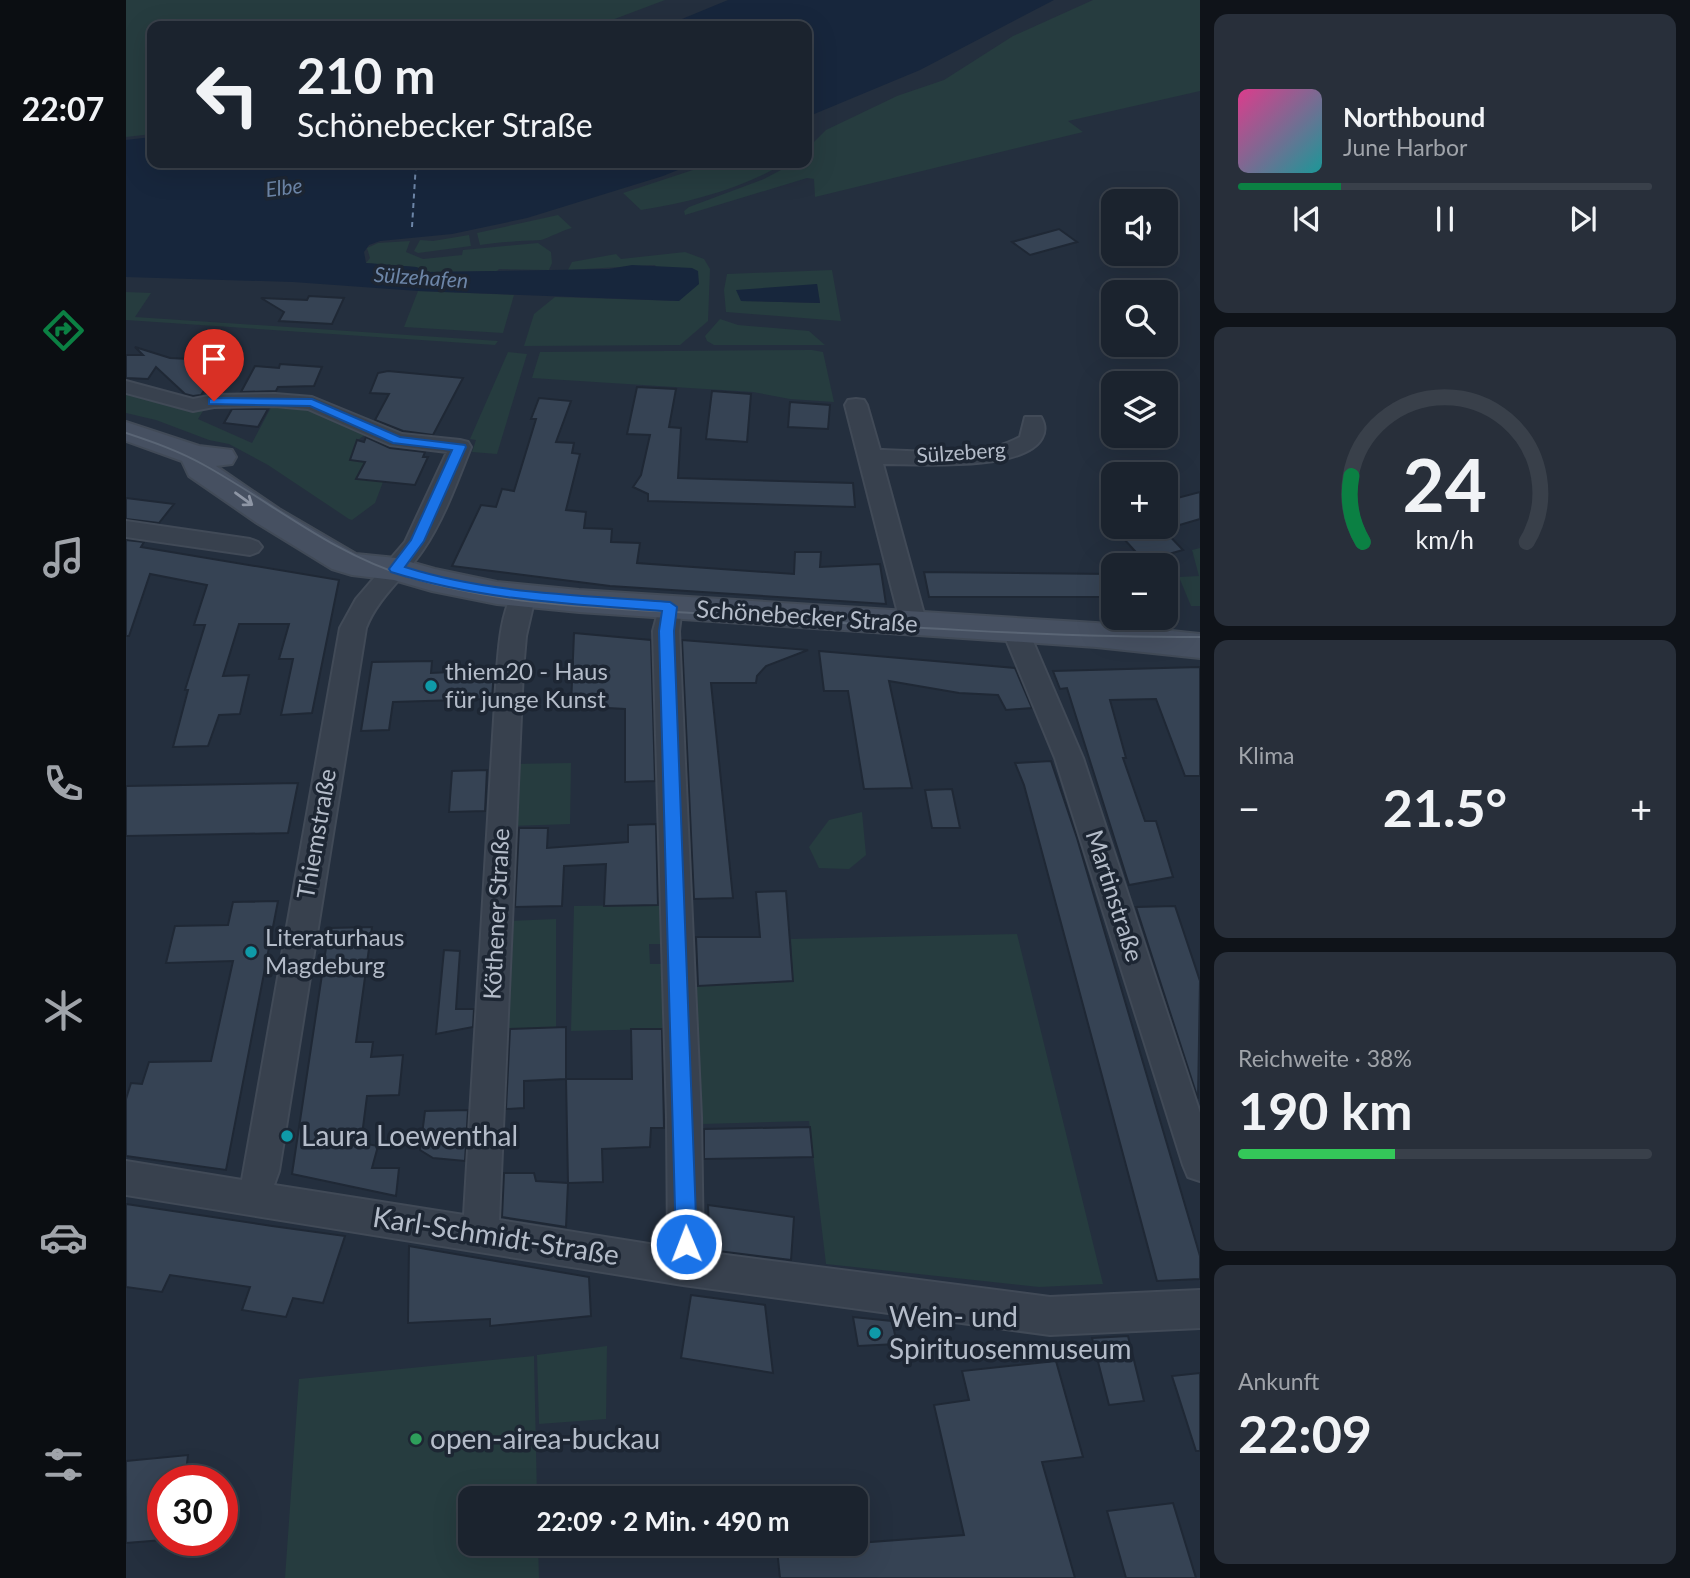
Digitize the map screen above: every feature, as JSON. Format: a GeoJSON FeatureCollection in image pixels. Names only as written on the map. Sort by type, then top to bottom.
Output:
{"type":"FeatureCollection","features":[{"type":"Feature","properties":{"kind":"main road","name":"Schönebecker Straße"},"geometry":{"type":"LineString","coordinates":[[126,431],[195,455],[200,469],[311,542],[352,564],[396,569],[453,585],[523,597],[1016,632],[1096,635],[1200,646]]}},
{"type":"Feature","properties":{"kind":"main road","name":"Schönebecker Straße"},"geometry":{"type":"LineString","coordinates":[[1096,635],[1167,620],[1200,620]]}},
{"type":"Feature","properties":{"kind":"street","name":"Thiemstraße"},"geometry":{"type":"LineString","coordinates":[[126,387],[193,405],[226,401],[312,403],[398,440],[460,447],[417,541],[362,607],[350,640],[262,1171],[253,1196]]}},
{"type":"Feature","properties":{"kind":"street"},"geometry":{"type":"LineString","coordinates":[[856,405],[914,625]]}},
{"type":"Feature","properties":{"kind":"street","name":"Sülzeberg"},"geometry":{"type":"LineString","coordinates":[[870,455],[883,457],[1003,453],[1028,442],[1033,434],[1033,422]]}},
{"type":"Feature","properties":{"kind":"street"},"geometry":{"type":"LineString","coordinates":[[126,529],[250,547]]}},
{"type":"Feature","properties":{"kind":"street","name":"Köthener Straße"},"geometry":{"type":"LineString","coordinates":[[478,1232],[482,1216],[510,670],[513,636],[523,597]]}},
{"type":"Feature","properties":{"kind":"street"},"geometry":{"type":"LineString","coordinates":[[670,607],[666,631],[684,1130],[686,1244],[683,1266]]}},
{"type":"Feature","properties":{"kind":"street","name":"Martinstraße"},"geometry":{"type":"LineString","coordinates":[[1016,632],[1069,758],[1200,1165]]}},
{"type":"Feature","properties":{"kind":"street","name":"Karl-Schmidt-Straße"},"geometry":{"type":"LineString","coordinates":[[126,1178],[683,1266],[1050,1316],[1200,1308]]}},
{"type":"Feature","properties":{"kind":"green space"},"geometry":{"type":"Polygon","coordinates":[[[126,0],[665,0],[609,21],[147,21],[147,135],[126,137],[126,0]]]}},
{"type":"Feature","properties":{"kind":"green space"},"geometry":{"type":"Polygon","coordinates":[[[1093,0],[1200,0],[1200,91],[1068,121],[1083,132],[815,197],[814,179],[807,178],[685,215],[684,211],[689,207],[764,179],[785,168],[812,168],[812,144],[826,130],[897,96],[944,80],[1013,36],[1093,0]]]}},
{"type":"Feature","properties":{"kind":"green space"},"geometry":{"type":"Polygon","coordinates":[[[699,168],[776,168],[733,187],[660,207],[641,210],[623,193],[699,168]]]}},
{"type":"Feature","properties":{"kind":"green space"},"geometry":{"type":"Polygon","coordinates":[[[558,215],[572,228],[541,240],[480,245],[477,233],[558,215]]]}},
{"type":"Feature","properties":{"kind":"green space"},"geometry":{"type":"Polygon","coordinates":[[[469,235],[471,246],[418,253],[414,251],[420,240],[433,241],[469,235]]]}},
{"type":"Feature","properties":{"kind":"green space"},"geometry":{"type":"Polygon","coordinates":[[[410,241],[406,252],[423,259],[462,255],[463,250],[538,243],[551,252],[552,263],[549,270],[430,272],[416,267],[366,263],[370,258],[367,248],[378,243],[410,241]]]}},
{"type":"Feature","properties":{"kind":"green space"},"geometry":{"type":"Polygon","coordinates":[[[685,252],[704,259],[710,269],[708,321],[680,345],[524,346],[534,314],[555,297],[679,301],[655,265],[568,270],[572,262],[616,254],[621,259],[685,252]]]}},
{"type":"Feature","properties":{"kind":"green space"},"geometry":{"type":"Polygon","coordinates":[[[832,270],[841,321],[726,312],[724,290],[727,274],[832,270]],[[817,284],[741,301],[820,303],[817,284]]]}},
{"type":"Feature","properties":{"kind":"green space"},"geometry":{"type":"Polygon","coordinates":[[[418,291],[514,295],[503,333],[404,327],[418,291]]]}},
{"type":"Feature","properties":{"kind":"green space"},"geometry":{"type":"Polygon","coordinates":[[[126,292],[151,293],[135,317],[498,341],[495,345],[126,320],[126,292]]]}},
{"type":"Feature","properties":{"kind":"green space"},"geometry":{"type":"Polygon","coordinates":[[[720,319],[738,325],[809,331],[825,345],[714,345],[707,341],[705,336],[720,319]]]}},
{"type":"Feature","properties":{"kind":"green space"},"geometry":{"type":"Polygon","coordinates":[[[508,352],[527,354],[497,454],[472,452],[476,440],[470,439],[508,352]]]}},
{"type":"Feature","properties":{"kind":"green space"},"geometry":{"type":"Polygon","coordinates":[[[540,352],[823,352],[834,402],[790,399],[753,392],[532,378],[540,352]]]}},
{"type":"Feature","properties":{"kind":"green space"},"geometry":{"type":"Polygon","coordinates":[[[126,394],[203,411],[198,419],[252,443],[275,400],[312,403],[371,430],[358,440],[350,460],[365,462],[356,479],[383,482],[375,503],[352,520],[349,519],[268,465],[229,444],[126,413],[126,394]]]}},
{"type":"Feature","properties":{"kind":"green space"},"geometry":{"type":"Polygon","coordinates":[[[1200,548],[1200,606],[1191,606],[1179,577],[1199,576],[1192,550],[1200,548]]]}},
{"type":"Feature","properties":{"kind":"green space"},"geometry":{"type":"Polygon","coordinates":[[[571,763],[570,824],[510,826],[513,764],[571,763]]]}},
{"type":"Feature","properties":{"kind":"green space"},"geometry":{"type":"Polygon","coordinates":[[[862,812],[866,855],[849,869],[819,868],[809,847],[829,820],[862,812]]]}},
{"type":"Feature","properties":{"kind":"green space"},"geometry":{"type":"Polygon","coordinates":[[[661,905],[660,944],[649,944],[650,964],[662,964],[662,1029],[571,1031],[574,906],[661,905]]]}},
{"type":"Feature","properties":{"kind":"green space"},"geometry":{"type":"Polygon","coordinates":[[[556,919],[556,1027],[504,1030],[506,921],[556,919]]]}},
{"type":"Feature","properties":{"kind":"green space"},"geometry":{"type":"Polygon","coordinates":[[[1017,934],[1103,1284],[1039,1287],[826,1264],[809,1121],[702,1124],[695,986],[793,981],[791,939],[1017,934]]]}},
{"type":"Feature","properties":{"kind":"green space"},"geometry":{"type":"Polygon","coordinates":[[[607,1346],[606,1419],[539,1424],[537,1355],[607,1346]]]}},
{"type":"Feature","properties":{"kind":"green space","name":"open-airea-buckau"},"geometry":{"type":"Polygon","coordinates":[[[534,1356],[537,1486],[458,1486],[458,1556],[538,1556],[539,1578],[285,1578],[299,1379],[534,1356]]]}},
{"type":"Feature","properties":{"kind":"water"},"geometry":{"type":"Polygon","coordinates":[[[728,0],[1054,0],[920,70],[812,115],[812,21],[677,21],[728,0]]]}},
{"type":"Feature","properties":{"kind":"water"},"geometry":{"type":"Polygon","coordinates":[[[147,138],[147,168],[683,168],[527,218],[452,234],[380,241],[369,245],[364,252],[366,263],[416,267],[430,272],[609,269],[632,265],[692,268],[698,271],[699,284],[679,301],[418,291],[293,282],[126,277],[126,140],[147,138]]]}},
{"type":"Feature","properties":{"kind":"water"},"geometry":{"type":"Polygon","coordinates":[[[817,284],[820,303],[741,301],[736,290],[817,284]]]}},
{"type":"Feature","properties":{"kind":"building"},"geometry":{"type":"Polygon","coordinates":[[[1059,229],[1077,242],[1030,255],[1012,242],[1059,229]]]}},
{"type":"Feature","properties":{"kind":"building"},"geometry":{"type":"Polygon","coordinates":[[[309,296],[344,298],[332,324],[279,321],[284,312],[261,298],[307,300],[309,296]]]}},
{"type":"Feature","properties":{"kind":"building"},"geometry":{"type":"Polygon","coordinates":[[[135,347],[170,358],[222,364],[201,395],[193,396],[185,394],[156,367],[148,379],[126,378],[126,355],[143,355],[135,347]]]}},
{"type":"Feature","properties":{"kind":"building"},"geometry":{"type":"Polygon","coordinates":[[[280,364],[322,367],[314,386],[241,392],[255,366],[279,368],[280,364]]]}},
{"type":"Feature","properties":{"kind":"building"},"geometry":{"type":"Polygon","coordinates":[[[388,371],[463,378],[433,435],[403,431],[375,420],[389,394],[370,393],[378,373],[388,371]]]}},
{"type":"Feature","properties":{"kind":"building"},"geometry":{"type":"Polygon","coordinates":[[[637,387],[676,389],[669,427],[681,428],[678,478],[853,483],[855,507],[648,501],[648,494],[633,487],[641,475],[650,435],[627,434],[637,387]]]}},
{"type":"Feature","properties":{"kind":"building"},"geometry":{"type":"Polygon","coordinates":[[[712,391],[751,394],[747,442],[706,439],[712,391]]]}},
{"type":"Feature","properties":{"kind":"building"},"geometry":{"type":"Polygon","coordinates":[[[539,398],[571,401],[556,442],[574,443],[572,453],[580,454],[566,510],[586,512],[584,528],[612,529],[611,542],[640,543],[637,563],[794,574],[795,552],[821,552],[820,567],[880,564],[886,604],[610,586],[452,566],[481,505],[496,507],[502,489],[514,491],[536,419],[531,419],[539,398]]]}},
{"type":"Feature","properties":{"kind":"building"},"geometry":{"type":"Polygon","coordinates":[[[790,402],[830,405],[828,429],[788,427],[790,402]]]}},
{"type":"Feature","properties":{"kind":"building"},"geometry":{"type":"Polygon","coordinates":[[[232,409],[268,409],[258,427],[224,423],[232,409]]]}},
{"type":"Feature","properties":{"kind":"building"},"geometry":{"type":"Polygon","coordinates":[[[366,437],[390,448],[425,452],[423,457],[428,457],[415,485],[356,479],[365,462],[350,460],[357,440],[364,442],[366,437]]]}},
{"type":"Feature","properties":{"kind":"building"},"geometry":{"type":"Polygon","coordinates":[[[1200,492],[1200,519],[1178,525],[1178,498],[1200,492]]]}},
{"type":"Feature","properties":{"kind":"building"},"geometry":{"type":"Polygon","coordinates":[[[126,498],[174,504],[159,523],[126,519],[126,498]]]}},
{"type":"Feature","properties":{"kind":"building"},"geometry":{"type":"Polygon","coordinates":[[[1124,539],[1172,539],[1183,550],[1172,553],[1137,553],[1124,539]]]}},
{"type":"Feature","properties":{"kind":"building"},"geometry":{"type":"Polygon","coordinates":[[[126,540],[144,542],[141,547],[339,580],[312,713],[281,715],[293,659],[279,659],[289,624],[239,624],[223,676],[249,675],[240,714],[219,715],[208,746],[173,747],[188,690],[185,690],[205,625],[194,625],[207,585],[150,574],[129,636],[126,636],[126,540]]]}},
{"type":"Feature","properties":{"kind":"building"},"geometry":{"type":"Polygon","coordinates":[[[924,572],[1101,574],[1101,597],[929,597],[924,572]]]}},
{"type":"Feature","properties":{"kind":"building"},"geometry":{"type":"Polygon","coordinates":[[[574,633],[651,640],[655,781],[625,782],[625,709],[571,706],[574,633]]]}},
{"type":"Feature","properties":{"kind":"building"},"geometry":{"type":"Polygon","coordinates":[[[682,640],[808,650],[766,666],[757,676],[756,683],[711,683],[733,898],[694,899],[682,640]]]}},
{"type":"Feature","properties":{"kind":"building"},"geometry":{"type":"Polygon","coordinates":[[[819,651],[1015,668],[1032,708],[1006,710],[998,695],[959,693],[889,681],[912,788],[864,789],[848,691],[824,691],[819,651]]]}},
{"type":"Feature","properties":{"kind":"building","name":"thiem20 - Haus für junge Kunst"},"geometry":{"type":"Polygon","coordinates":[[[432,661],[431,673],[494,670],[492,699],[393,702],[389,730],[361,731],[372,662],[432,661]]]}},
{"type":"Feature","properties":{"kind":"building"},"geometry":{"type":"Polygon","coordinates":[[[1200,667],[1200,776],[1185,776],[1156,699],[1110,700],[1126,758],[1123,758],[1145,821],[1156,821],[1173,877],[1129,885],[1067,688],[1060,689],[1053,671],[1200,667]]]}},
{"type":"Feature","properties":{"kind":"building"},"geometry":{"type":"Polygon","coordinates":[[[1051,761],[1077,838],[1200,1256],[1200,1279],[1157,1281],[1024,785],[1015,763],[1051,761]]]}},
{"type":"Feature","properties":{"kind":"building"},"geometry":{"type":"Polygon","coordinates":[[[487,770],[485,811],[449,812],[452,771],[487,770]]]}},
{"type":"Feature","properties":{"kind":"building"},"geometry":{"type":"Polygon","coordinates":[[[298,783],[288,833],[126,836],[126,786],[298,783]]]}},
{"type":"Feature","properties":{"kind":"building"},"geometry":{"type":"Polygon","coordinates":[[[952,789],[960,828],[932,828],[925,790],[952,789]]]}},
{"type":"Feature","properties":{"kind":"building"},"geometry":{"type":"Polygon","coordinates":[[[656,824],[658,905],[604,906],[606,864],[564,866],[562,906],[515,907],[519,828],[548,828],[547,848],[628,842],[628,825],[656,824]]]}},
{"type":"Feature","properties":{"kind":"building"},"geometry":{"type":"Polygon","coordinates":[[[786,891],[793,981],[698,986],[696,937],[760,937],[756,892],[786,891]]]}},
{"type":"Feature","properties":{"kind":"building"},"geometry":{"type":"Polygon","coordinates":[[[278,901],[226,1170],[126,1156],[126,1099],[131,1083],[142,1084],[149,1062],[211,1061],[233,961],[166,963],[175,926],[228,925],[233,902],[278,901]]]}},
{"type":"Feature","properties":{"kind":"building"},"geometry":{"type":"Polygon","coordinates":[[[1175,906],[1200,981],[1198,1099],[1136,907],[1175,906]]]}},
{"type":"Feature","properties":{"kind":"building"},"geometry":{"type":"Polygon","coordinates":[[[372,927],[356,1042],[373,1042],[371,1057],[403,1055],[399,1095],[367,1096],[361,1143],[378,1146],[372,1168],[399,1168],[396,1196],[292,1174],[329,928],[372,927]]]}},
{"type":"Feature","properties":{"kind":"building"},"geometry":{"type":"Polygon","coordinates":[[[444,950],[460,951],[456,1009],[474,1009],[473,1027],[436,1034],[444,950]]]}},
{"type":"Feature","properties":{"kind":"building"},"geometry":{"type":"Polygon","coordinates":[[[566,1027],[566,1079],[524,1081],[524,1108],[506,1109],[510,1029],[566,1027]]]}},
{"type":"Feature","properties":{"kind":"building"},"geometry":{"type":"Polygon","coordinates":[[[631,1029],[662,1029],[664,1128],[651,1128],[650,1147],[602,1149],[603,1182],[568,1183],[566,1079],[632,1079],[631,1029]]]}},
{"type":"Feature","properties":{"kind":"building"},"geometry":{"type":"Polygon","coordinates":[[[468,1110],[465,1161],[433,1158],[420,1150],[425,1111],[468,1110]]]}},
{"type":"Feature","properties":{"kind":"building"},"geometry":{"type":"Polygon","coordinates":[[[810,1127],[813,1157],[704,1159],[704,1129],[810,1127]]]}},
{"type":"Feature","properties":{"kind":"building"},"geometry":{"type":"Polygon","coordinates":[[[504,1173],[534,1173],[536,1181],[568,1183],[566,1227],[502,1217],[504,1173]]]}},
{"type":"Feature","properties":{"kind":"building"},"geometry":{"type":"Polygon","coordinates":[[[126,1204],[345,1236],[323,1303],[293,1298],[286,1317],[242,1310],[250,1287],[170,1275],[162,1292],[126,1287],[126,1204]]]}},
{"type":"Feature","properties":{"kind":"building"},"geometry":{"type":"Polygon","coordinates":[[[708,1205],[794,1217],[791,1260],[710,1250],[708,1205]]]}},
{"type":"Feature","properties":{"kind":"building"},"geometry":{"type":"Polygon","coordinates":[[[409,1246],[589,1277],[591,1316],[490,1326],[490,1319],[408,1323],[409,1246]]]}},
{"type":"Feature","properties":{"kind":"building"},"geometry":{"type":"Polygon","coordinates":[[[691,1295],[765,1305],[773,1373],[681,1358],[691,1295]]]}},
{"type":"Feature","properties":{"kind":"building","name":"Wein- und Spirituosenmuseum"},"geometry":{"type":"Polygon","coordinates":[[[853,1317],[892,1321],[897,1344],[858,1346],[853,1317]]]}},
{"type":"Feature","properties":{"kind":"building"},"geometry":{"type":"Polygon","coordinates":[[[1128,1336],[1144,1401],[1109,1405],[1092,1338],[1128,1336]]]}},
{"type":"Feature","properties":{"kind":"building"},"geometry":{"type":"Polygon","coordinates":[[[1056,1361],[1083,1457],[1042,1462],[1075,1578],[780,1578],[778,1556],[868,1556],[868,1542],[964,1535],[934,1405],[969,1400],[962,1371],[1056,1361]]]}},
{"type":"Feature","properties":{"kind":"building"},"geometry":{"type":"Polygon","coordinates":[[[1200,1373],[1200,1451],[1196,1451],[1172,1376],[1200,1373]]]}},
{"type":"Feature","properties":{"kind":"building"},"geometry":{"type":"Polygon","coordinates":[[[188,1455],[187,1465],[147,1465],[147,1541],[126,1543],[126,1461],[188,1455]]]}},
{"type":"Feature","properties":{"kind":"building"},"geometry":{"type":"Polygon","coordinates":[[[1173,1503],[1196,1578],[1126,1578],[1107,1511],[1173,1503]]]}},
{"type":"Feature","properties":{"kind":"ferry route"},"geometry":{"type":"LineString","coordinates":[[412,227],[416,168]]}},
{"type":"Feature","properties":{"kind":"tram line"},"geometry":{"type":"LineString","coordinates":[[126,433],[156,443],[204,465],[303,527],[354,555],[409,577],[486,595],[605,608],[903,627],[1200,637]]}},
{"type":"Feature","properties":{"kind":"place","name":"thiem20 - Haus für junge Kunst"},"geometry":{"type":"Point","coordinates":[431,686]}},
{"type":"Feature","properties":{"kind":"place","name":"Literaturhaus Magdeburg"},"geometry":{"type":"Point","coordinates":[251,952]}},
{"type":"Feature","properties":{"kind":"place","name":"Laura Loewenthal"},"geometry":{"type":"Point","coordinates":[287,1136]}},
{"type":"Feature","properties":{"kind":"place","name":"Wein- und Spirituosenmuseum"},"geometry":{"type":"Point","coordinates":[875,1333]}},
{"type":"Feature","properties":{"kind":"place","name":"open-airea-buckau"},"geometry":{"type":"Point","coordinates":[416,1439]}},
{"type":"Feature","properties":{"kind":"route"},"geometry":{"type":"LineString","coordinates":[[214,401],[275,400],[312,403],[398,440],[460,447],[417,541],[396,569],[453,585],[497,593],[670,607],[666,631],[684,1118],[686,1244]]}},
{"type":"Feature","properties":{"kind":"water label","name":"Elbe"},"geometry":{"type":"Point","coordinates":[284,188]}},
{"type":"Feature","properties":{"kind":"water label","name":"Sülzehafen"},"geometry":{"type":"Point","coordinates":[421,278]}}]}
